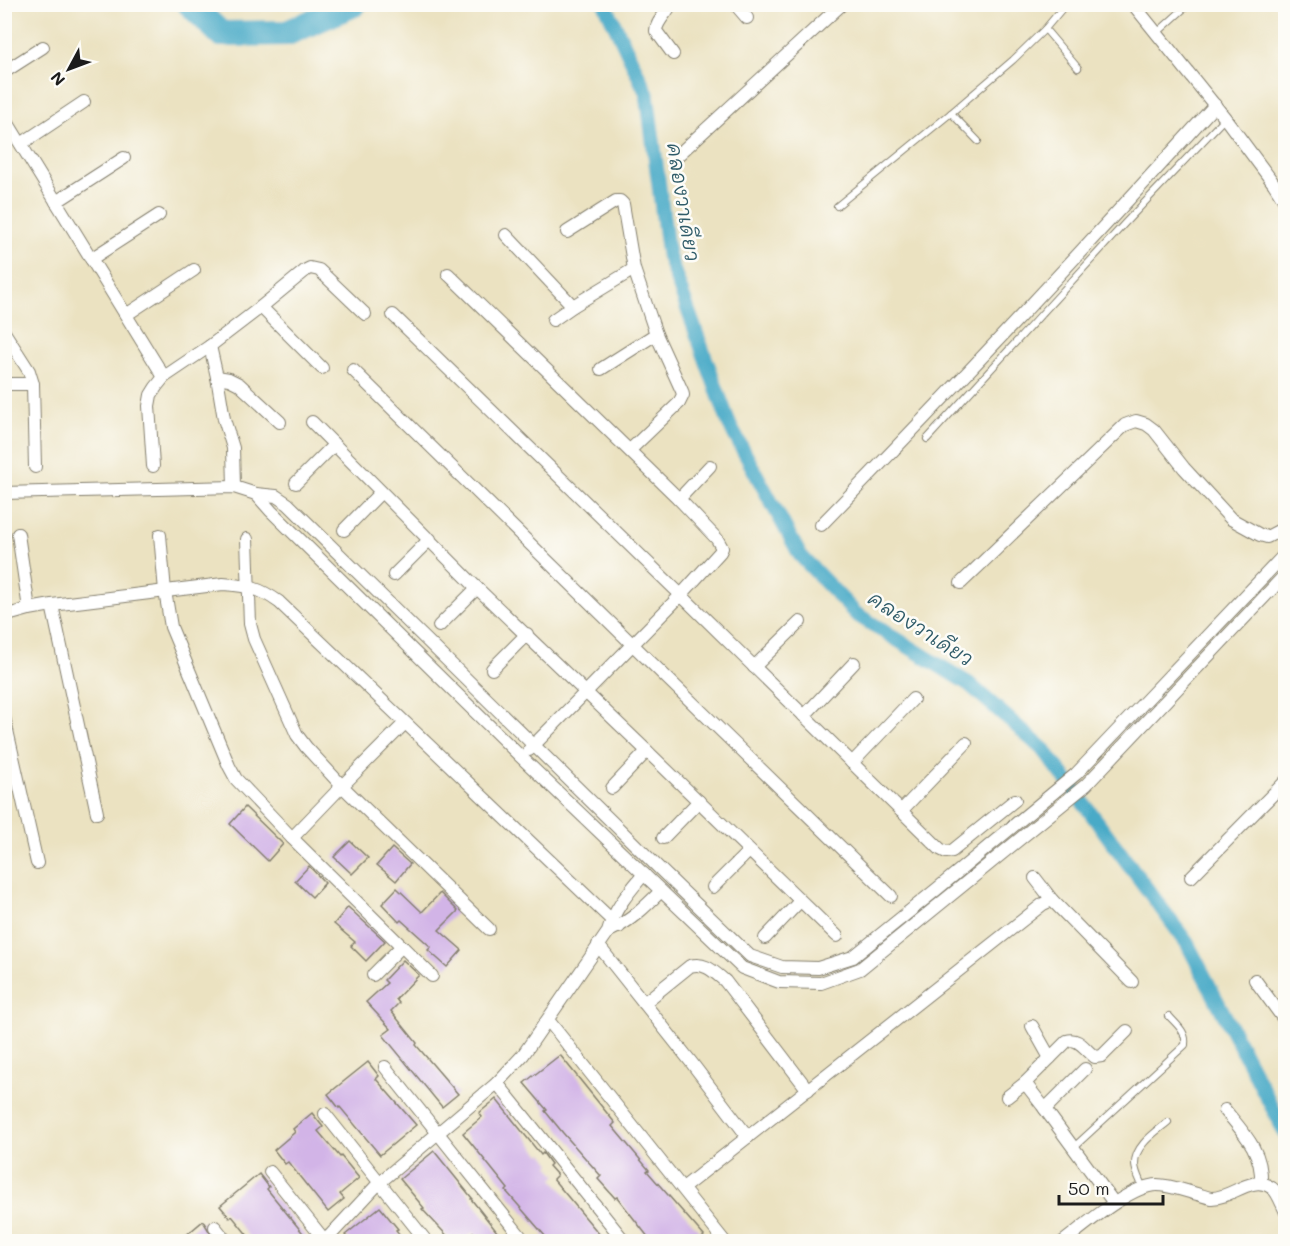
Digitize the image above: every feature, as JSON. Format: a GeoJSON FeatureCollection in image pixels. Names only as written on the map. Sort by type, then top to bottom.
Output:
{"type":"FeatureCollection","features":[{"type":"Feature","properties":{"kind":"street"},"geometry":{"type":"LineString","coordinates":[[671,4],[656,26],[656,31],[673,54]]}},
{"type":"Feature","properties":{"kind":"street"},"geometry":{"type":"LineString","coordinates":[[735,4],[747,18]]}},
{"type":"Feature","properties":{"kind":"street"},"geometry":{"type":"LineString","coordinates":[[677,156],[842,4]]}},
{"type":"Feature","properties":{"kind":"street"},"geometry":{"type":"LineString","coordinates":[[1133,4],[1225,118],[1286,203]]}},
{"type":"Feature","properties":{"kind":"street"},"geometry":{"type":"LineString","coordinates":[[4,72],[43,47]]}},
{"type":"Feature","properties":{"kind":"street"},"geometry":{"type":"LineString","coordinates":[[21,144],[84,102]]}},
{"type":"Feature","properties":{"kind":"street"},"geometry":{"type":"LineString","coordinates":[[821,525],[923,421],[1215,105]]}},
{"type":"Feature","properties":{"kind":"street"},"geometry":{"type":"LineString","coordinates":[[4,117],[164,377]]}},
{"type":"Feature","properties":{"kind":"street"},"geometry":{"type":"LineString","coordinates":[[57,202],[124,158]]}},
{"type":"Feature","properties":{"kind":"street"},"geometry":{"type":"LineString","coordinates":[[567,232],[616,201],[620,201],[624,207],[634,269],[656,334],[682,391],[683,395],[679,403],[630,450]]}},
{"type":"Feature","properties":{"kind":"street"},"geometry":{"type":"LineString","coordinates":[[91,259],[159,215]]}},
{"type":"Feature","properties":{"kind":"street"},"geometry":{"type":"LineString","coordinates":[[506,235],[573,306]]}},
{"type":"Feature","properties":{"kind":"street"},"geometry":{"type":"LineString","coordinates":[[553,320],[634,269]]}},
{"type":"Feature","properties":{"kind":"street"},"geometry":{"type":"LineString","coordinates":[[126,315],[194,270]]}},
{"type":"Feature","properties":{"kind":"street"},"geometry":{"type":"LineString","coordinates":[[153,466],[149,406],[151,395],[164,377],[210,346],[306,270],[319,270],[365,314]]}},
{"type":"Feature","properties":{"kind":"street"},"geometry":{"type":"LineString","coordinates":[[448,274],[630,450],[717,539],[722,548],[681,595],[521,757]]}},
{"type":"Feature","properties":{"kind":"street"},"geometry":{"type":"LineString","coordinates":[[261,307],[322,368]]}},
{"type":"Feature","properties":{"kind":"street"},"geometry":{"type":"LineString","coordinates":[[393,315],[940,849],[946,852],[952,851],[1015,801]]}},
{"type":"Feature","properties":{"kind":"street"},"geometry":{"type":"LineString","coordinates":[[4,332],[29,371],[33,384],[35,466]]}},
{"type":"Feature","properties":{"kind":"street"},"geometry":{"type":"LineString","coordinates":[[601,369],[656,334]]}},
{"type":"Feature","properties":{"kind":"street"},"geometry":{"type":"LineString","coordinates":[[210,346],[224,419],[233,448],[234,487]]}},
{"type":"Feature","properties":{"kind":"street"},"geometry":{"type":"LineString","coordinates":[[353,370],[891,896]]}},
{"type":"Feature","properties":{"kind":"street"},"geometry":{"type":"LineString","coordinates":[[217,377],[239,384],[280,422]]}},
{"type":"Feature","properties":{"kind":"street"},"geometry":{"type":"LineString","coordinates":[[4,384],[33,384]]}},
{"type":"Feature","properties":{"kind":"street"},"geometry":{"type":"LineString","coordinates":[[961,583],[1125,425],[1136,421],[1154,430],[1184,468],[1231,519],[1268,537],[1286,527]]}},
{"type":"Feature","properties":{"kind":"street"},"geometry":{"type":"LineString","coordinates":[[312,422],[477,588],[837,936]]}},
{"type":"Feature","properties":{"kind":"street"},"geometry":{"type":"LineString","coordinates":[[296,483],[334,445]]}},
{"type":"Feature","properties":{"kind":"street"},"geometry":{"type":"LineString","coordinates":[[679,499],[710,466]]}},
{"type":"Feature","properties":{"kind":"street"},"geometry":{"type":"LineString","coordinates":[[4,494],[234,487],[256,494],[276,496],[288,504],[750,956],[782,967],[819,968],[853,957],[1034,809],[1074,775],[1286,553]]}},
{"type":"Feature","properties":{"kind":"street"},"geometry":{"type":"LineString","coordinates":[[344,530],[381,492]]}},
{"type":"Feature","properties":{"kind":"street"},"geometry":{"type":"LineString","coordinates":[[256,494],[521,757],[742,968],[779,982],[821,982],[860,969],[946,900],[1084,786],[1286,574]]}},
{"type":"Feature","properties":{"kind":"street"},"geometry":{"type":"LineString","coordinates":[[18,534],[29,609]]}},
{"type":"Feature","properties":{"kind":"street"},"geometry":{"type":"LineString","coordinates":[[160,535],[171,627],[236,779],[292,838],[432,976]]}},
{"type":"Feature","properties":{"kind":"street"},"geometry":{"type":"LineString","coordinates":[[247,539],[250,624],[254,639],[297,735],[342,786],[489,928]]}},
{"type":"Feature","properties":{"kind":"street"},"geometry":{"type":"LineString","coordinates":[[394,575],[430,539]]}},
{"type":"Feature","properties":{"kind":"street"},"geometry":{"type":"LineString","coordinates":[[4,616],[52,605],[223,584],[248,586],[265,592],[279,602],[405,723],[612,926]]}},
{"type":"Feature","properties":{"kind":"street"},"geometry":{"type":"LineString","coordinates":[[439,626],[477,588]]}},
{"type":"Feature","properties":{"kind":"street"},"geometry":{"type":"LineString","coordinates":[[52,605],[97,813]]}},
{"type":"Feature","properties":{"kind":"street"},"geometry":{"type":"LineString","coordinates":[[1230,610],[1241,621]]}},
{"type":"Feature","properties":{"kind":"street"},"geometry":{"type":"LineString","coordinates":[[754,667],[800,622]]}},
{"type":"Feature","properties":{"kind":"street"},"geometry":{"type":"LineString","coordinates":[[492,669],[526,634]]}},
{"type":"Feature","properties":{"kind":"street"},"geometry":{"type":"LineString","coordinates":[[804,716],[854,663]]}},
{"type":"Feature","properties":{"kind":"street"},"geometry":{"type":"LineString","coordinates":[[852,763],[914,699]]}},
{"type":"Feature","properties":{"kind":"street"},"geometry":{"type":"LineString","coordinates":[[4,717],[37,863]]}},
{"type":"Feature","properties":{"kind":"street"},"geometry":{"type":"LineString","coordinates":[[292,838],[405,723]]}},
{"type":"Feature","properties":{"kind":"street"},"geometry":{"type":"LineString","coordinates":[[901,811],[966,743]]}},
{"type":"Feature","properties":{"kind":"street"},"geometry":{"type":"LineString","coordinates":[[612,788],[647,751]]}},
{"type":"Feature","properties":{"kind":"street"},"geometry":{"type":"LineString","coordinates":[[1074,775],[1084,786]]}},
{"type":"Feature","properties":{"kind":"street"},"geometry":{"type":"LineString","coordinates":[[1191,877],[1286,781]]}},
{"type":"Feature","properties":{"kind":"street"},"geometry":{"type":"LineString","coordinates":[[663,838],[699,801]]}},
{"type":"Feature","properties":{"kind":"street"},"geometry":{"type":"LineString","coordinates":[[1034,809],[1043,820]]}},
{"type":"Feature","properties":{"kind":"street"},"geometry":{"type":"LineString","coordinates":[[713,887],[749,851]]}},
{"type":"Feature","properties":{"kind":"street"},"geometry":{"type":"LineString","coordinates":[[612,926],[638,913],[664,873]]}},
{"type":"Feature","properties":{"kind":"street"},"geometry":{"type":"LineString","coordinates":[[270,1172],[325,1241],[379,1183],[497,1083],[523,1055],[612,926],[622,900],[644,874]]}},
{"type":"Feature","properties":{"kind":"street"},"geometry":{"type":"LineString","coordinates":[[1035,878],[1052,900],[1132,982]]}},
{"type":"Feature","properties":{"kind":"street"},"geometry":{"type":"LineString","coordinates":[[937,888],[946,900]]}},
{"type":"Feature","properties":{"kind":"street"},"geometry":{"type":"LineString","coordinates":[[683,1188],[1043,904],[1052,900]]}},
{"type":"Feature","properties":{"kind":"street"},"geometry":{"type":"LineString","coordinates":[[765,938],[801,901]]}},
{"type":"Feature","properties":{"kind":"street"},"geometry":{"type":"LineString","coordinates":[[598,945],[748,1137]]}},
{"type":"Feature","properties":{"kind":"street"},"geometry":{"type":"LineString","coordinates":[[373,975],[402,946]]}},
{"type":"Feature","properties":{"kind":"street"},"geometry":{"type":"LineString","coordinates":[[644,1003],[690,966],[702,965],[724,981],[808,1090]]}},
{"type":"Feature","properties":{"kind":"street"},"geometry":{"type":"LineString","coordinates":[[1255,980],[1286,1020]]}},
{"type":"Feature","properties":{"kind":"street"},"geometry":{"type":"LineString","coordinates":[[548,1020],[725,1242]]}},
{"type":"Feature","properties":{"kind":"street"},"geometry":{"type":"LineString","coordinates":[[1032,1026],[1050,1058]]}},
{"type":"Feature","properties":{"kind":"street"},"geometry":{"type":"LineString","coordinates":[[1007,1097],[1067,1041],[1077,1040],[1095,1057],[1102,1056],[1127,1031]]}},
{"type":"Feature","properties":{"kind":"street"},"geometry":{"type":"LineString","coordinates":[[386,1067],[525,1242]]}},
{"type":"Feature","properties":{"kind":"street"},"geometry":{"type":"LineString","coordinates":[[1045,1109],[1085,1069]]}},
{"type":"Feature","properties":{"kind":"street"},"geometry":{"type":"LineString","coordinates":[[497,1083],[625,1242]]}},
{"type":"Feature","properties":{"kind":"street"},"geometry":{"type":"LineString","coordinates":[[1024,1083],[1114,1203]]}},
{"type":"Feature","properties":{"kind":"street"},"geometry":{"type":"LineString","coordinates":[[1225,1110],[1252,1145],[1262,1170],[1261,1184]]}},
{"type":"Feature","properties":{"kind":"street"},"geometry":{"type":"LineString","coordinates":[[325,1114],[427,1242]]}},
{"type":"Feature","properties":{"kind":"street"},"geometry":{"type":"LineString","coordinates":[[1063,1242],[1114,1203],[1143,1188],[1157,1185],[1211,1198],[1226,1195],[1244,1186],[1261,1184],[1273,1188],[1286,1212]]}},
{"type":"Feature","properties":{"kind":"street"},"geometry":{"type":"LineString","coordinates":[[215,1227],[227,1242]]}},
{"type":"Feature","properties":{"kind":"lane"},"geometry":{"type":"LineString","coordinates":[[837,206],[1022,52],[1066,4]]}},
{"type":"Feature","properties":{"kind":"lane"},"geometry":{"type":"LineString","coordinates":[[1157,33],[1189,4]]}},
{"type":"Feature","properties":{"kind":"lane"},"geometry":{"type":"LineString","coordinates":[[1045,29],[1078,68]]}},
{"type":"Feature","properties":{"kind":"lane"},"geometry":{"type":"LineString","coordinates":[[951,113],[978,141]]}},
{"type":"Feature","properties":{"kind":"lane"},"geometry":{"type":"LineString","coordinates":[[927,439],[1225,118]]}},
{"type":"Feature","properties":{"kind":"lane"},"geometry":{"type":"LineString","coordinates":[[1073,1148],[1185,1045],[1186,1038],[1183,1032],[1169,1016]]}},
{"type":"Feature","properties":{"kind":"lane"},"geometry":{"type":"LineString","coordinates":[[1143,1188],[1135,1166],[1135,1155],[1142,1145],[1168,1122]]}},
{"type":"Feature","properties":{"kind":"building"},"geometry":{"type":"Polygon","coordinates":[[[245,807],[283,844],[268,861],[230,824],[245,807]]]}},
{"type":"Feature","properties":{"kind":"building"},"geometry":{"type":"Polygon","coordinates":[[[350,841],[368,858],[352,874],[334,857],[350,841]]]}},
{"type":"Feature","properties":{"kind":"building"},"geometry":{"type":"Polygon","coordinates":[[[392,848],[410,864],[396,881],[377,865],[392,848]]]}},
{"type":"Feature","properties":{"kind":"building"},"geometry":{"type":"Polygon","coordinates":[[[309,866],[325,883],[312,897],[295,881],[309,866]]]}},
{"type":"Feature","properties":{"kind":"building"},"geometry":{"type":"Polygon","coordinates":[[[397,888],[422,912],[440,893],[458,911],[439,930],[462,950],[447,967],[428,950],[431,947],[401,920],[399,922],[382,904],[397,888]]]}},
{"type":"Feature","properties":{"kind":"building"},"geometry":{"type":"Polygon","coordinates":[[[348,907],[385,941],[366,961],[351,946],[355,942],[334,924],[348,907]]]}},
{"type":"Feature","properties":{"kind":"building"},"geometry":{"type":"Polygon","coordinates":[[[403,960],[419,975],[396,999],[399,1003],[391,1011],[417,1043],[416,1045],[458,1094],[442,1107],[383,1035],[391,1029],[366,1002],[387,983],[384,980],[403,960]]]}},
{"type":"Feature","properties":{"kind":"building"},"geometry":{"type":"Polygon","coordinates":[[[560,1055],[615,1123],[612,1126],[649,1170],[647,1171],[704,1236],[698,1242],[652,1242],[617,1197],[615,1198],[598,1179],[601,1176],[563,1133],[524,1083],[560,1055]]]}},
{"type":"Feature","properties":{"kind":"building"},"geometry":{"type":"Polygon","coordinates":[[[368,1062],[379,1076],[376,1079],[416,1125],[380,1155],[328,1094],[368,1062]]]}},
{"type":"Feature","properties":{"kind":"building"},"geometry":{"type":"Polygon","coordinates":[[[496,1099],[541,1155],[543,1153],[551,1164],[549,1166],[557,1175],[553,1179],[606,1242],[538,1242],[545,1236],[506,1191],[508,1189],[463,1133],[482,1117],[479,1113],[496,1099]]]}},
{"type":"Feature","properties":{"kind":"building"},"geometry":{"type":"Polygon","coordinates":[[[312,1113],[323,1127],[318,1131],[359,1178],[340,1194],[344,1199],[328,1212],[288,1162],[285,1164],[274,1150],[312,1113]]]}},
{"type":"Feature","properties":{"kind":"building"},"geometry":{"type":"Polygon","coordinates":[[[434,1151],[505,1242],[481,1242],[473,1232],[462,1242],[453,1242],[422,1209],[424,1208],[400,1179],[434,1151]]]}},
{"type":"Feature","properties":{"kind":"building"},"geometry":{"type":"Polygon","coordinates":[[[259,1174],[269,1187],[267,1189],[306,1237],[300,1242],[253,1242],[232,1216],[230,1218],[220,1206],[259,1174]]]}},
{"type":"Feature","properties":{"kind":"building"},"geometry":{"type":"Polygon","coordinates":[[[380,1207],[406,1242],[351,1242],[345,1235],[380,1207]]]}},
{"type":"Feature","properties":{"kind":"building"},"geometry":{"type":"Polygon","coordinates":[[[203,1221],[212,1236],[206,1242],[178,1242],[203,1221]]]}},
{"type":"Feature","properties":{"kind":"waterway"},"geometry":{"type":"LineString","coordinates":[[190,4],[221,34],[287,33],[354,4]]}},
{"type":"Feature","properties":{"kind":"waterway","name":"คลองวาเดียว"},"geometry":{"type":"LineString","coordinates":[[605,4],[647,94],[668,255],[730,426],[800,555],[856,614],[969,684],[1045,751],[1187,943],[1286,1134]]}}]}
